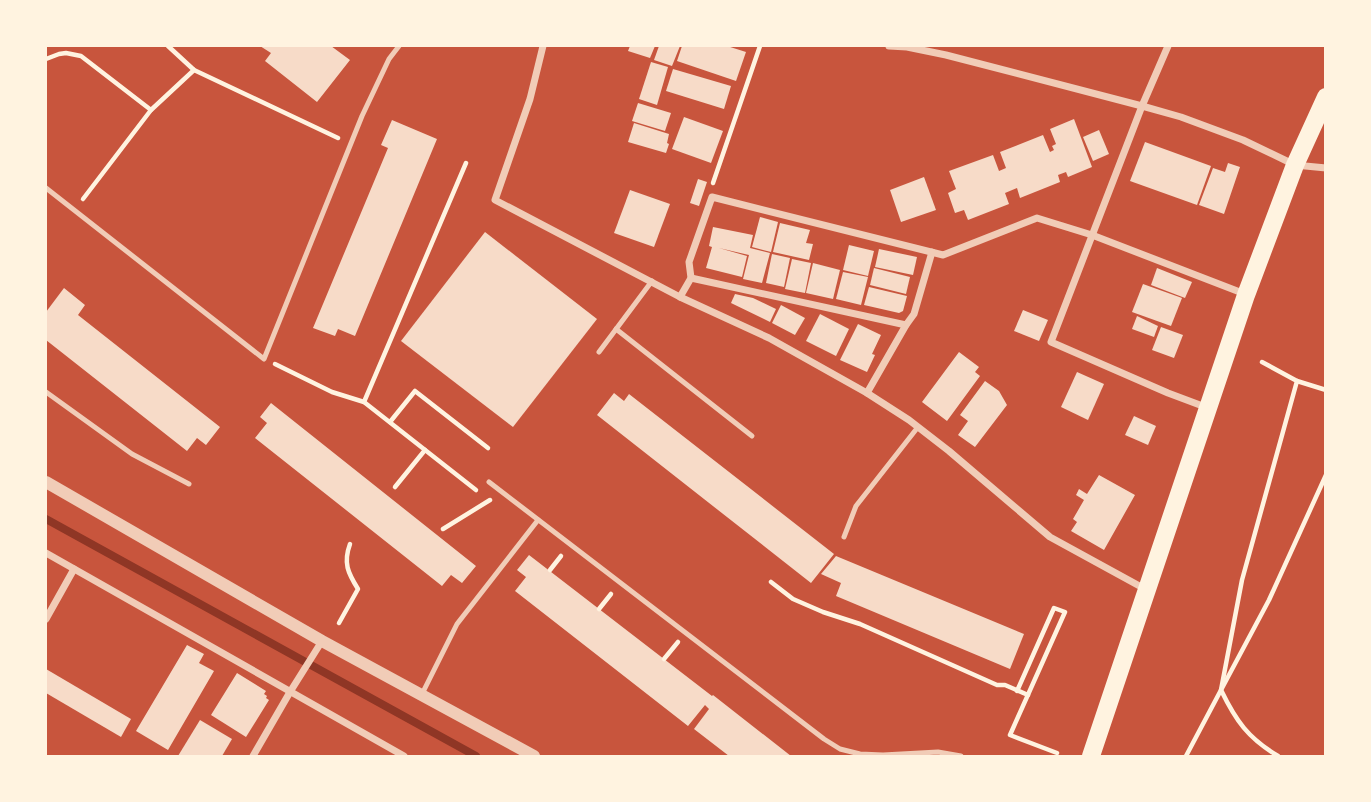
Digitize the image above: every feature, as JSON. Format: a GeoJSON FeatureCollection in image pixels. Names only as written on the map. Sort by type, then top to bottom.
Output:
{"type":"FeatureCollection","features":[{"type":"Feature","properties":{"kind":"main road"},"geometry":{"type":"LineString","coordinates":[[1091,757],[1246,295],[1295,165],[1325,97]]}},
{"type":"Feature","properties":{"kind":"street"},"geometry":{"type":"LineString","coordinates":[[543,46],[530,99],[495,200],[680,297],[769,338],[867,393],[918,427],[1050,537],[1147,590]]}},
{"type":"Feature","properties":{"kind":"street"},"geometry":{"type":"LineString","coordinates":[[889,46],[947,55],[1142,106],[1181,117],[1242,140],[1295,165],[1325,168]]}},
{"type":"Feature","properties":{"kind":"street"},"geometry":{"type":"LineString","coordinates":[[947,55],[951,46]]}},
{"type":"Feature","properties":{"kind":"street"},"geometry":{"type":"LineString","coordinates":[[1168,46],[1142,106],[1051,342],[1208,408]]}},
{"type":"Feature","properties":{"kind":"street"},"geometry":{"type":"LineString","coordinates":[[680,297],[691,278],[689,262],[712,197],[943,255],[1037,218],[1092,235],[1246,295]]}},
{"type":"Feature","properties":{"kind":"street"},"geometry":{"type":"LineString","coordinates":[[867,393],[914,314],[932,252]]}},
{"type":"Feature","properties":{"kind":"street"},"geometry":{"type":"LineString","coordinates":[[691,278],[906,325]]}},
{"type":"Feature","properties":{"kind":"street"},"geometry":{"type":"LineString","coordinates":[[46,482],[322,641],[534,757]]}},
{"type":"Feature","properties":{"kind":"street"},"geometry":{"type":"LineString","coordinates":[[46,553],[292,688],[404,757]]}},
{"type":"Feature","properties":{"kind":"street"},"geometry":{"type":"LineString","coordinates":[[46,619],[74,569]]}},
{"type":"Feature","properties":{"kind":"street"},"geometry":{"type":"LineString","coordinates":[[253,757],[322,641]]}},
{"type":"Feature","properties":{"kind":"lane"},"geometry":{"type":"LineString","coordinates":[[46,188],[264,359],[362,116],[389,59],[399,46]]}},
{"type":"Feature","properties":{"kind":"lane"},"geometry":{"type":"LineString","coordinates":[[599,352],[652,281]]}},
{"type":"Feature","properties":{"kind":"lane"},"geometry":{"type":"LineString","coordinates":[[616,329],[752,436]]}},
{"type":"Feature","properties":{"kind":"lane"},"geometry":{"type":"LineString","coordinates":[[46,392],[132,454],[189,484]]}},
{"type":"Feature","properties":{"kind":"lane"},"geometry":{"type":"LineString","coordinates":[[844,537],[856,506],[918,427]]}},
{"type":"Feature","properties":{"kind":"lane"},"geometry":{"type":"LineString","coordinates":[[489,482],[840,748],[872,755],[937,752],[961,757]]}},
{"type":"Feature","properties":{"kind":"lane"},"geometry":{"type":"LineString","coordinates":[[421,696],[457,624],[538,520]]}},
{"type":"Feature","properties":{"kind":"path"},"geometry":{"type":"LineString","coordinates":[[168,46],[194,70],[351,145]]}},
{"type":"Feature","properties":{"kind":"path"},"geometry":{"type":"LineString","coordinates":[[712,197],[711,188],[760,46]]}},
{"type":"Feature","properties":{"kind":"path"},"geometry":{"type":"LineString","coordinates":[[46,59],[65,53],[80,55],[151,110]]}},
{"type":"Feature","properties":{"kind":"path"},"geometry":{"type":"LineString","coordinates":[[74,211],[151,110],[194,70]]}},
{"type":"Feature","properties":{"kind":"path"},"geometry":{"type":"LineString","coordinates":[[364,402],[466,163]]}},
{"type":"Feature","properties":{"kind":"path"},"geometry":{"type":"LineString","coordinates":[[264,359],[332,392],[364,402],[496,505]]}},
{"type":"Feature","properties":{"kind":"path"},"geometry":{"type":"LineString","coordinates":[[1262,362],[1297,381],[1325,390]]}},
{"type":"Feature","properties":{"kind":"path"},"geometry":{"type":"LineString","coordinates":[[1278,757],[1247,732],[1233,714],[1221,690],[1242,580],[1297,381]]}},
{"type":"Feature","properties":{"kind":"path"},"geometry":{"type":"LineString","coordinates":[[390,422],[415,391],[488,448]]}},
{"type":"Feature","properties":{"kind":"path"},"geometry":{"type":"LineString","coordinates":[[395,487],[425,450]]}},
{"type":"Feature","properties":{"kind":"path"},"geometry":{"type":"LineString","coordinates":[[1186,757],[1269,600],[1325,475]]}},
{"type":"Feature","properties":{"kind":"path"},"geometry":{"type":"LineString","coordinates":[[443,529],[501,493]]}},
{"type":"Feature","properties":{"kind":"path"},"geometry":{"type":"LineString","coordinates":[[339,623],[358,589],[347,572],[346,553],[350,544]]}},
{"type":"Feature","properties":{"kind":"path"},"geometry":{"type":"LineString","coordinates":[[771,582],[793,599],[860,624],[997,685],[1005,685],[1028,695]]}},
{"type":"Feature","properties":{"kind":"path"},"geometry":{"type":"LineString","coordinates":[[1017,691],[1054,608],[1065,612],[1010,735],[1057,753]]}},
{"type":"Feature","properties":{"kind":"building"},"geometry":{"type":"Polygon","coordinates":[[[260,46],[331,46],[350,60],[317,102],[265,61],[271,53],[260,46]]]}},
{"type":"Feature","properties":{"kind":"building"},"geometry":{"type":"Polygon","coordinates":[[[630,46],[655,46],[650,58],[628,51],[630,46]]]}},
{"type":"Feature","properties":{"kind":"building"},"geometry":{"type":"Polygon","coordinates":[[[659,46],[680,46],[672,66],[654,60],[659,46]]]}},
{"type":"Feature","properties":{"kind":"building"},"geometry":{"type":"Polygon","coordinates":[[[682,46],[727,46],[746,52],[736,81],[677,61],[682,46]]]}},
{"type":"Feature","properties":{"kind":"building"},"geometry":{"type":"Polygon","coordinates":[[[651,62],[668,67],[657,105],[639,99],[651,62]]]}},
{"type":"Feature","properties":{"kind":"building"},"geometry":{"type":"Polygon","coordinates":[[[673,69],[731,86],[724,109],[666,91],[673,69]]]}},
{"type":"Feature","properties":{"kind":"building"},"geometry":{"type":"Polygon","coordinates":[[[638,103],[671,113],[665,131],[632,121],[638,103]]]}},
{"type":"Feature","properties":{"kind":"building"},"geometry":{"type":"Polygon","coordinates":[[[684,117],[723,131],[711,163],[672,149],[684,117]]]}},
{"type":"Feature","properties":{"kind":"building"},"geometry":{"type":"Polygon","coordinates":[[[1074,119],[1092,167],[1068,177],[1066,172],[1058,175],[1060,182],[1020,198],[1017,188],[1005,193],[1009,204],[968,220],[964,210],[955,213],[948,193],[956,189],[949,171],[993,155],[999,171],[1006,168],[1000,152],[1043,135],[1050,152],[1056,144],[1050,129],[1074,119]]]}},
{"type":"Feature","properties":{"kind":"building"},"geometry":{"type":"Polygon","coordinates":[[[392,120],[437,139],[355,336],[338,329],[335,336],[313,328],[388,148],[381,145],[392,120]]]}},
{"type":"Feature","properties":{"kind":"building"},"geometry":{"type":"Polygon","coordinates":[[[634,123],[669,134],[666,153],[628,142],[634,123]]]}},
{"type":"Feature","properties":{"kind":"building"},"geometry":{"type":"Polygon","coordinates":[[[1099,130],[1109,154],[1093,161],[1083,137],[1099,130]]]}},
{"type":"Feature","properties":{"kind":"building"},"geometry":{"type":"Polygon","coordinates":[[[1145,142],[1211,166],[1197,205],[1130,181],[1145,142]]]}},
{"type":"Feature","properties":{"kind":"building"},"geometry":{"type":"Polygon","coordinates":[[[1228,163],[1240,167],[1224,214],[1199,205],[1213,168],[1225,172],[1228,163]]]}},
{"type":"Feature","properties":{"kind":"building"},"geometry":{"type":"Polygon","coordinates":[[[924,177],[936,210],[901,222],[890,190],[924,177]]]}},
{"type":"Feature","properties":{"kind":"building"},"geometry":{"type":"Polygon","coordinates":[[[698,179],[707,182],[699,206],[690,203],[698,179]]]}},
{"type":"Feature","properties":{"kind":"building"},"geometry":{"type":"Polygon","coordinates":[[[630,190],[670,204],[654,247],[614,233],[630,190]]]}},
{"type":"Feature","properties":{"kind":"building"},"geometry":{"type":"Polygon","coordinates":[[[760,217],[778,222],[771,252],[752,247],[760,217]]]}},
{"type":"Feature","properties":{"kind":"building"},"geometry":{"type":"Polygon","coordinates":[[[780,223],[810,230],[806,243],[813,244],[809,260],[773,252],[780,223]]]}},
{"type":"Feature","properties":{"kind":"building"},"geometry":{"type":"Polygon","coordinates":[[[713,227],[753,235],[750,248],[770,253],[762,283],[743,279],[749,255],[719,248],[747,256],[742,277],[706,268],[712,247],[709,246],[713,227]]]}},
{"type":"Feature","properties":{"kind":"building"},"geometry":{"type":"Polygon","coordinates":[[[485,232],[597,319],[513,427],[401,341],[485,232]]]}},
{"type":"Feature","properties":{"kind":"building"},"geometry":{"type":"Polygon","coordinates":[[[849,245],[874,251],[868,276],[843,270],[849,245]]]}},
{"type":"Feature","properties":{"kind":"building"},"geometry":{"type":"Polygon","coordinates":[[[879,249],[917,257],[913,275],[875,267],[879,249]]]}},
{"type":"Feature","properties":{"kind":"building"},"geometry":{"type":"Polygon","coordinates":[[[772,254],[790,258],[784,287],[766,283],[772,254]]]}},
{"type":"Feature","properties":{"kind":"building"},"geometry":{"type":"Polygon","coordinates":[[[792,259],[811,263],[805,293],[785,289],[792,259]]]}},
{"type":"Feature","properties":{"kind":"building"},"geometry":{"type":"Polygon","coordinates":[[[813,263],[840,270],[833,299],[806,293],[813,263]]]}},
{"type":"Feature","properties":{"kind":"building"},"geometry":{"type":"Polygon","coordinates":[[[874,268],[910,277],[906,294],[870,285],[874,268]]]}},
{"type":"Feature","properties":{"kind":"building"},"geometry":{"type":"Polygon","coordinates":[[[1157,268],[1192,282],[1185,298],[1151,285],[1157,268]]]}},
{"type":"Feature","properties":{"kind":"building"},"geometry":{"type":"Polygon","coordinates":[[[843,272],[868,277],[861,305],[836,299],[843,272]]]}},
{"type":"Feature","properties":{"kind":"building"},"geometry":{"type":"Polygon","coordinates":[[[1143,284],[1182,298],[1171,326],[1132,312],[1143,284]]]}},
{"type":"Feature","properties":{"kind":"building"},"geometry":{"type":"Polygon","coordinates":[[[869,287],[907,296],[903,311],[899,313],[864,305],[869,287]]]}},
{"type":"Feature","properties":{"kind":"building"},"geometry":{"type":"Polygon","coordinates":[[[64,288],[85,305],[78,315],[220,427],[206,445],[197,438],[187,451],[46,340],[46,312],[64,288]]]}},
{"type":"Feature","properties":{"kind":"building"},"geometry":{"type":"Polygon","coordinates":[[[735,294],[753,298],[776,309],[770,322],[731,303],[735,294]]]}},
{"type":"Feature","properties":{"kind":"building"},"geometry":{"type":"Polygon","coordinates":[[[781,305],[805,318],[795,335],[772,323],[781,305]]]}},
{"type":"Feature","properties":{"kind":"building"},"geometry":{"type":"Polygon","coordinates":[[[1023,310],[1048,320],[1039,341],[1014,331],[1023,310]]]}},
{"type":"Feature","properties":{"kind":"building"},"geometry":{"type":"Polygon","coordinates":[[[820,314],[849,329],[836,356],[806,341],[820,314]]]}},
{"type":"Feature","properties":{"kind":"building"},"geometry":{"type":"Polygon","coordinates":[[[1137,316],[1158,326],[1154,337],[1132,329],[1137,316]]]}},
{"type":"Feature","properties":{"kind":"building"},"geometry":{"type":"Polygon","coordinates":[[[858,324],[881,335],[867,372],[840,360],[858,324]]]}},
{"type":"Feature","properties":{"kind":"building"},"geometry":{"type":"Polygon","coordinates":[[[1161,327],[1183,335],[1174,358],[1152,350],[1161,327]]]}},
{"type":"Feature","properties":{"kind":"building"},"geometry":{"type":"Polygon","coordinates":[[[959,352],[979,367],[975,372],[980,376],[947,421],[922,402],[959,352]]]}},
{"type":"Feature","properties":{"kind":"building"},"geometry":{"type":"Polygon","coordinates":[[[1077,372],[1104,384],[1088,420],[1061,407],[1077,372]]]}},
{"type":"Feature","properties":{"kind":"building"},"geometry":{"type":"Polygon","coordinates":[[[985,381],[999,391],[1007,405],[975,447],[958,435],[968,421],[960,415],[985,381]]]}},
{"type":"Feature","properties":{"kind":"building"},"geometry":{"type":"Polygon","coordinates":[[[614,393],[624,401],[629,394],[834,554],[811,583],[597,415],[614,393]]]}},
{"type":"Feature","properties":{"kind":"building"},"geometry":{"type":"Polygon","coordinates":[[[271,403],[476,566],[462,583],[451,575],[442,586],[255,438],[267,423],[260,417],[271,403]]]}},
{"type":"Feature","properties":{"kind":"building"},"geometry":{"type":"Polygon","coordinates":[[[1134,416],[1156,426],[1148,445],[1125,435],[1134,416]]]}},
{"type":"Feature","properties":{"kind":"building"},"geometry":{"type":"Polygon","coordinates":[[[1099,475],[1135,495],[1104,550],[1071,531],[1077,522],[1073,519],[1084,500],[1076,495],[1079,489],[1087,494],[1099,475]]]}},
{"type":"Feature","properties":{"kind":"building"},"geometry":{"type":"Polygon","coordinates":[[[529,555],[791,756],[729,756],[694,729],[709,709],[705,705],[688,726],[515,591],[526,577],[517,570],[529,555]]]}},
{"type":"Feature","properties":{"kind":"building"},"geometry":{"type":"Polygon","coordinates":[[[836,556],[1024,634],[1010,669],[836,596],[841,583],[821,574],[836,556]]]}},
{"type":"Feature","properties":{"kind":"building"},"geometry":{"type":"Polygon","coordinates":[[[187,645],[204,654],[199,663],[214,671],[168,750],[136,731],[187,645]]]}},
{"type":"Feature","properties":{"kind":"building"},"geometry":{"type":"Polygon","coordinates":[[[46,669],[131,719],[121,737],[46,693],[46,669]]]}},
{"type":"Feature","properties":{"kind":"building"},"geometry":{"type":"Polygon","coordinates":[[[237,673],[266,691],[264,694],[269,700],[246,737],[211,715],[237,673]]]}},
{"type":"Feature","properties":{"kind":"building"},"geometry":{"type":"Polygon","coordinates":[[[200,720],[232,739],[222,756],[178,756],[200,720]]]}},
{"type":"Feature","properties":{"kind":"waterway"},"geometry":{"type":"LineString","coordinates":[[46,519],[476,756]]}}]}
